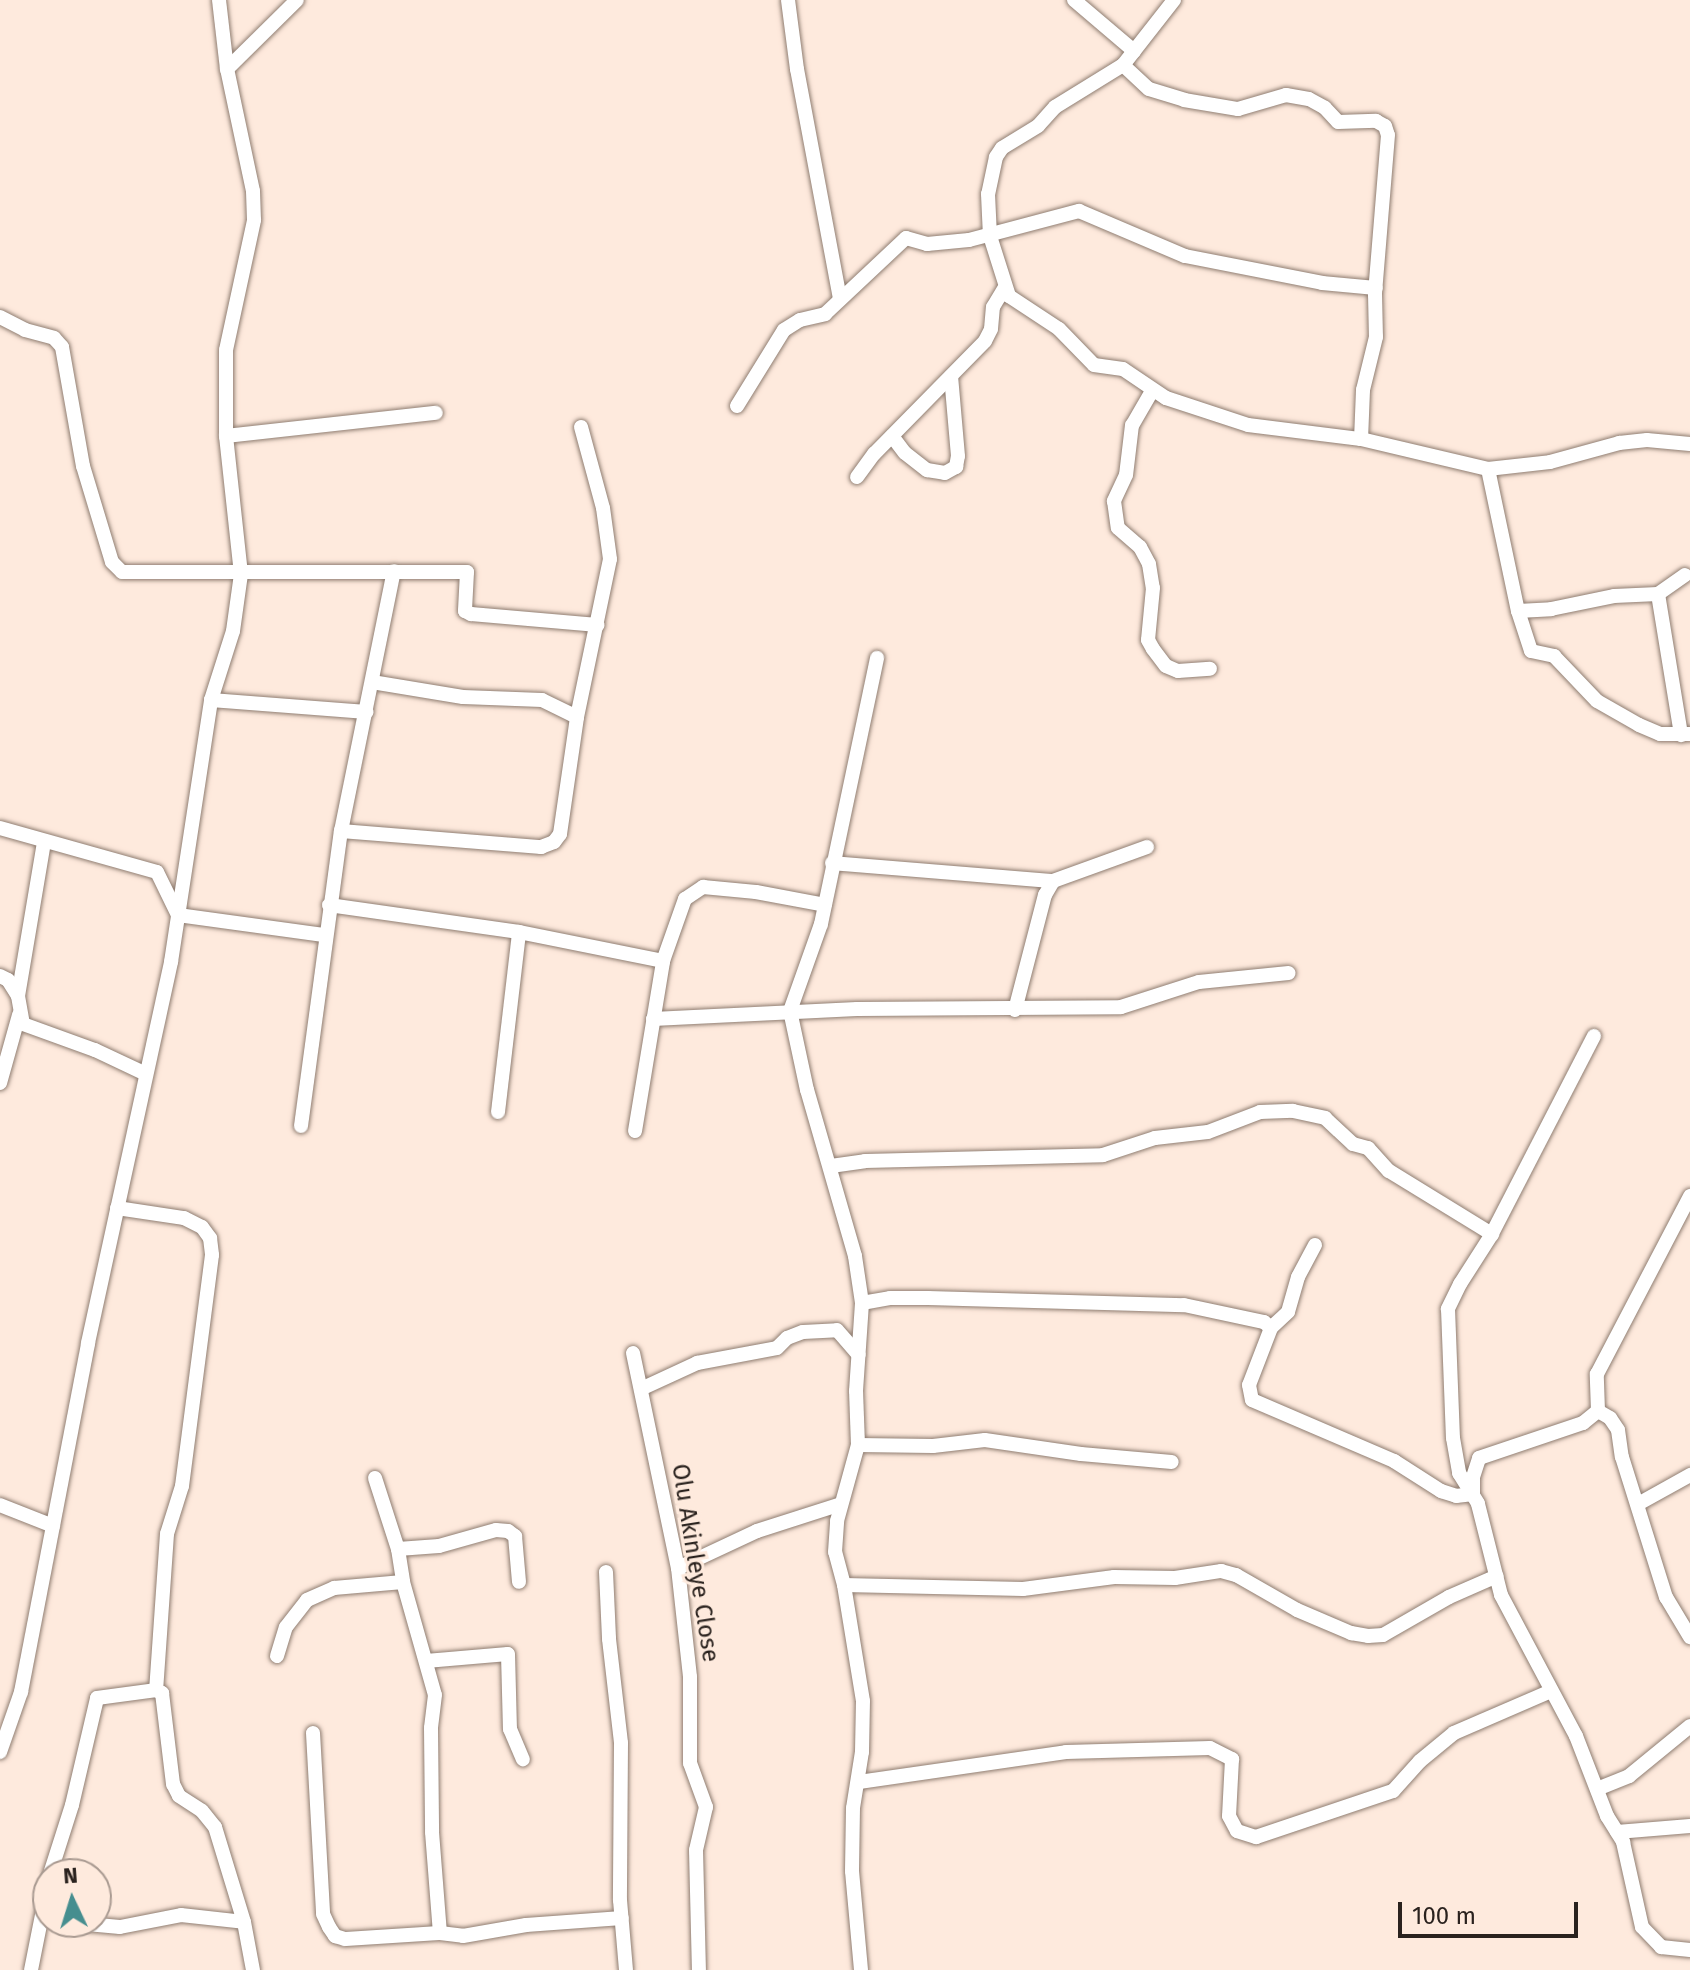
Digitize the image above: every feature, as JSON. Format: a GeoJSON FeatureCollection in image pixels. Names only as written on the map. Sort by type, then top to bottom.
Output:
{"type":"FeatureCollection","features":[{"type":"Feature","properties":{"kind":"street"},"geometry":{"type":"LineString","coordinates":[[1,1746],[21,1692],[178,915],[211,700],[233,631],[241,574],[226,436],[226,350],[254,220],[253,191],[227,69],[219,0]]}},
{"type":"Feature","properties":{"kind":"street"},"geometry":{"type":"LineString","coordinates":[[227,69],[297,0]]}},
{"type":"Feature","properties":{"kind":"street"},"geometry":{"type":"LineString","coordinates":[[788,0],[797,69],[840,299]]}},
{"type":"Feature","properties":{"kind":"street"},"geometry":{"type":"LineString","coordinates":[[1074,0],[1134,51]]}},
{"type":"Feature","properties":{"kind":"street"},"geometry":{"type":"LineString","coordinates":[[1174,0],[1123,65],[1055,107],[1038,126],[1002,148],[990,173],[990,236],[1004,289],[1023,307],[1059,329],[1094,365],[1123,369],[1136,375],[1152,391],[1248,425],[1361,439],[1488,469],[1550,462],[1619,443],[1647,440],[1690,444]]}},
{"type":"Feature","properties":{"kind":"street"},"geometry":{"type":"LineString","coordinates":[[1123,65],[1149,89],[1184,100],[1238,109],[1286,95],[1309,99],[1325,108],[1338,122],[1376,121],[1385,126],[1388,135],[1376,288],[1376,337],[1363,390],[1361,439]]}},
{"type":"Feature","properties":{"kind":"street"},"geometry":{"type":"LineString","coordinates":[[737,406],[784,330],[800,320],[825,314],[906,238],[927,244],[990,236],[1067,211],[1079,211],[1185,256],[1322,283],[1376,288]]}},
{"type":"Feature","properties":{"kind":"street"},"geometry":{"type":"LineString","coordinates":[[857,477],[892,436],[985,341],[991,329],[993,307],[1004,289]]}},
{"type":"Feature","properties":{"kind":"street"},"geometry":{"type":"LineString","coordinates":[[0,317],[25,330],[54,338],[62,347],[83,466],[112,562],[122,572],[467,572],[465,611],[471,614],[598,625]]}},
{"type":"Feature","properties":{"kind":"street"},"geometry":{"type":"LineString","coordinates":[[892,436],[905,453],[927,470],[945,473],[956,467],[951,376]]}},
{"type":"Feature","properties":{"kind":"street"},"geometry":{"type":"LineString","coordinates":[[1152,391],[1132,425],[1126,475],[1114,501],[1118,528],[1140,547],[1149,564],[1153,588],[1148,640],[1153,649],[1166,666],[1178,671],[1210,669]]}},
{"type":"Feature","properties":{"kind":"street"},"geometry":{"type":"LineString","coordinates":[[226,436],[436,413]]}},
{"type":"Feature","properties":{"kind":"street"},"geometry":{"type":"LineString","coordinates":[[341,831],[541,847],[554,842],[560,834],[577,717],[610,559],[603,508],[581,427]]}},
{"type":"Feature","properties":{"kind":"street"},"geometry":{"type":"LineString","coordinates":[[1488,469],[1518,611],[1531,651],[1554,656],[1597,701],[1628,719],[1660,734],[1685,735],[1658,594]]}},
{"type":"Feature","properties":{"kind":"street"},"geometry":{"type":"LineString","coordinates":[[301,1126],[324,935],[341,831],[394,571]]}},
{"type":"Feature","properties":{"kind":"street"},"geometry":{"type":"LineString","coordinates":[[1518,611],[1551,609],[1614,596],[1658,594],[1685,575]]}},
{"type":"Feature","properties":{"kind":"street"},"geometry":{"type":"LineString","coordinates":[[861,1970],[852,1871],[853,1808],[859,1782],[863,1701],[844,1585],[835,1552],[841,1504],[858,1445],[856,1391],[862,1303],[855,1256],[807,1090],[790,1011],[825,905],[877,658]]}},
{"type":"Feature","properties":{"kind":"street"},"geometry":{"type":"LineString","coordinates":[[372,682],[463,697],[542,700],[577,717]]}},
{"type":"Feature","properties":{"kind":"street"},"geometry":{"type":"LineString","coordinates":[[211,700],[367,712]]}},
{"type":"Feature","properties":{"kind":"street"},"geometry":{"type":"LineString","coordinates":[[0,828],[157,872],[178,915]]}},
{"type":"Feature","properties":{"kind":"street"},"geometry":{"type":"LineString","coordinates":[[0,1083],[19,1015],[18,996],[44,842]]}},
{"type":"Feature","properties":{"kind":"street"},"geometry":{"type":"LineString","coordinates":[[832,863],[1053,881],[1147,847]]}},
{"type":"Feature","properties":{"kind":"street"},"geometry":{"type":"LineString","coordinates":[[1015,1010],[1045,895],[1053,881]]}},
{"type":"Feature","properties":{"kind":"street"},"geometry":{"type":"LineString","coordinates":[[635,1131],[663,961],[685,899],[703,887],[756,892],[825,905]]}},
{"type":"Feature","properties":{"kind":"street"},"geometry":{"type":"LineString","coordinates":[[329,905],[519,932],[663,961]]}},
{"type":"Feature","properties":{"kind":"street"},"geometry":{"type":"LineString","coordinates":[[178,915],[324,935]]}},
{"type":"Feature","properties":{"kind":"street"},"geometry":{"type":"LineString","coordinates":[[498,1112],[519,932]]}},
{"type":"Feature","properties":{"kind":"street"},"geometry":{"type":"LineString","coordinates":[[653,1019],[790,1011],[1121,1007],[1199,982],[1289,973]]}},
{"type":"Feature","properties":{"kind":"street"},"geometry":{"type":"LineString","coordinates":[[0,976],[8,980],[18,996]]}},
{"type":"Feature","properties":{"kind":"street"},"geometry":{"type":"LineString","coordinates":[[19,1015],[23,1024],[95,1050],[146,1074]]}},
{"type":"Feature","properties":{"kind":"street"},"geometry":{"type":"LineString","coordinates":[[1473,1494],[1459,1473],[1455,1459],[1447,1317],[1460,1284],[1492,1234],[1594,1036]]}},
{"type":"Feature","properties":{"kind":"street"},"geometry":{"type":"LineString","coordinates":[[831,1166],[865,1161],[1103,1155],[1155,1138],[1208,1132],[1260,1112],[1293,1111],[1325,1118],[1353,1144],[1368,1148],[1389,1171],[1492,1234]]}},
{"type":"Feature","properties":{"kind":"street"},"geometry":{"type":"LineString","coordinates":[[1598,1411],[1597,1374],[1690,1196]]}},
{"type":"Feature","properties":{"kind":"street"},"geometry":{"type":"LineString","coordinates":[[117,1208],[184,1218],[202,1227],[210,1238],[212,1255],[182,1486],[167,1534],[156,1690]]}},
{"type":"Feature","properties":{"kind":"street"},"geometry":{"type":"LineString","coordinates":[[1315,1245],[1298,1277],[1288,1312],[1271,1328],[1249,1385],[1252,1400],[1394,1461],[1441,1491],[1456,1496],[1473,1494]]}},
{"type":"Feature","properties":{"kind":"street"},"geometry":{"type":"LineString","coordinates":[[862,1303],[890,1298],[928,1298],[1184,1305],[1264,1322],[1271,1328]]}},
{"type":"Feature","properties":{"kind":"street"},"geometry":{"type":"LineString","coordinates":[[643,1388],[697,1363],[777,1348],[787,1338],[803,1332],[837,1330],[859,1355]]}},
{"type":"Feature","properties":{"kind":"street","name":"Olu Akinleye Close"},"geometry":{"type":"LineString","coordinates":[[633,1353],[643,1388],[678,1568],[690,1677],[690,1763],[706,1807],[696,1850],[699,1970]]}},
{"type":"Feature","properties":{"kind":"street"},"geometry":{"type":"LineString","coordinates":[[1598,1411],[1583,1423],[1479,1458],[1473,1477],[1473,1494],[1501,1595],[1576,1736],[1617,1832],[1642,1927],[1661,1947],[1690,1950]]}},
{"type":"Feature","properties":{"kind":"street"},"geometry":{"type":"LineString","coordinates":[[1598,1411],[1615,1422],[1666,1597],[1690,1637]]}},
{"type":"Feature","properties":{"kind":"street"},"geometry":{"type":"LineString","coordinates":[[858,1445],[933,1446],[985,1440],[1081,1454],[1172,1462]]}},
{"type":"Feature","properties":{"kind":"street"},"geometry":{"type":"LineString","coordinates":[[1638,1504],[1690,1475]]}},
{"type":"Feature","properties":{"kind":"street"},"geometry":{"type":"LineString","coordinates":[[375,1478],[398,1549],[403,1582],[435,1695],[431,1728],[432,1832],[440,1933]]}},
{"type":"Feature","properties":{"kind":"street"},"geometry":{"type":"LineString","coordinates":[[678,1568],[757,1531],[841,1504]]}},
{"type":"Feature","properties":{"kind":"street"},"geometry":{"type":"LineString","coordinates":[[0,1505],[53,1526]]}},
{"type":"Feature","properties":{"kind":"street"},"geometry":{"type":"LineString","coordinates":[[398,1549],[439,1546],[496,1530],[508,1531],[515,1536],[519,1582]]}},
{"type":"Feature","properties":{"kind":"street"},"geometry":{"type":"LineString","coordinates":[[844,1585],[1023,1589],[1114,1577],[1175,1578],[1221,1571],[1236,1575],[1297,1610],[1351,1633],[1368,1636],[1383,1635],[1449,1597],[1497,1576]]}},
{"type":"Feature","properties":{"kind":"street"},"geometry":{"type":"LineString","coordinates":[[606,1572],[609,1639],[621,1743],[622,1918],[626,1970]]}},
{"type":"Feature","properties":{"kind":"street"},"geometry":{"type":"LineString","coordinates":[[277,1656],[286,1627],[307,1600],[334,1588],[403,1582]]}},
{"type":"Feature","properties":{"kind":"street"},"geometry":{"type":"LineString","coordinates":[[426,1661],[508,1654],[510,1729],[523,1759]]}},
{"type":"Feature","properties":{"kind":"street"},"geometry":{"type":"LineString","coordinates":[[55,1858],[72,1805],[94,1702],[100,1696],[156,1690],[166,1697],[173,1784],[179,1796],[202,1811],[215,1827],[244,1922],[253,1970]]}},
{"type":"Feature","properties":{"kind":"street"},"geometry":{"type":"LineString","coordinates":[[859,1782],[1066,1752],[1210,1748],[1226,1753],[1232,1759],[1229,1816],[1237,1831],[1256,1837],[1384,1796],[1454,1733],[1551,1691]]}},
{"type":"Feature","properties":{"kind":"street"},"geometry":{"type":"LineString","coordinates":[[1597,1789],[1629,1776],[1690,1726]]}},
{"type":"Feature","properties":{"kind":"street"},"geometry":{"type":"LineString","coordinates":[[313,1733],[323,1914],[335,1936],[345,1939],[440,1933],[463,1936],[526,1925],[622,1918]]}},
{"type":"Feature","properties":{"kind":"street"},"geometry":{"type":"LineString","coordinates":[[1617,1832],[1690,1826]]}},
{"type":"Feature","properties":{"kind":"street"},"geometry":{"type":"LineString","coordinates":[[112,1926],[181,1915],[244,1922]]}},
{"type":"Feature","properties":{"kind":"street"},"geometry":{"type":"LineString","coordinates":[[31,1970],[40,1938]]}}]}
